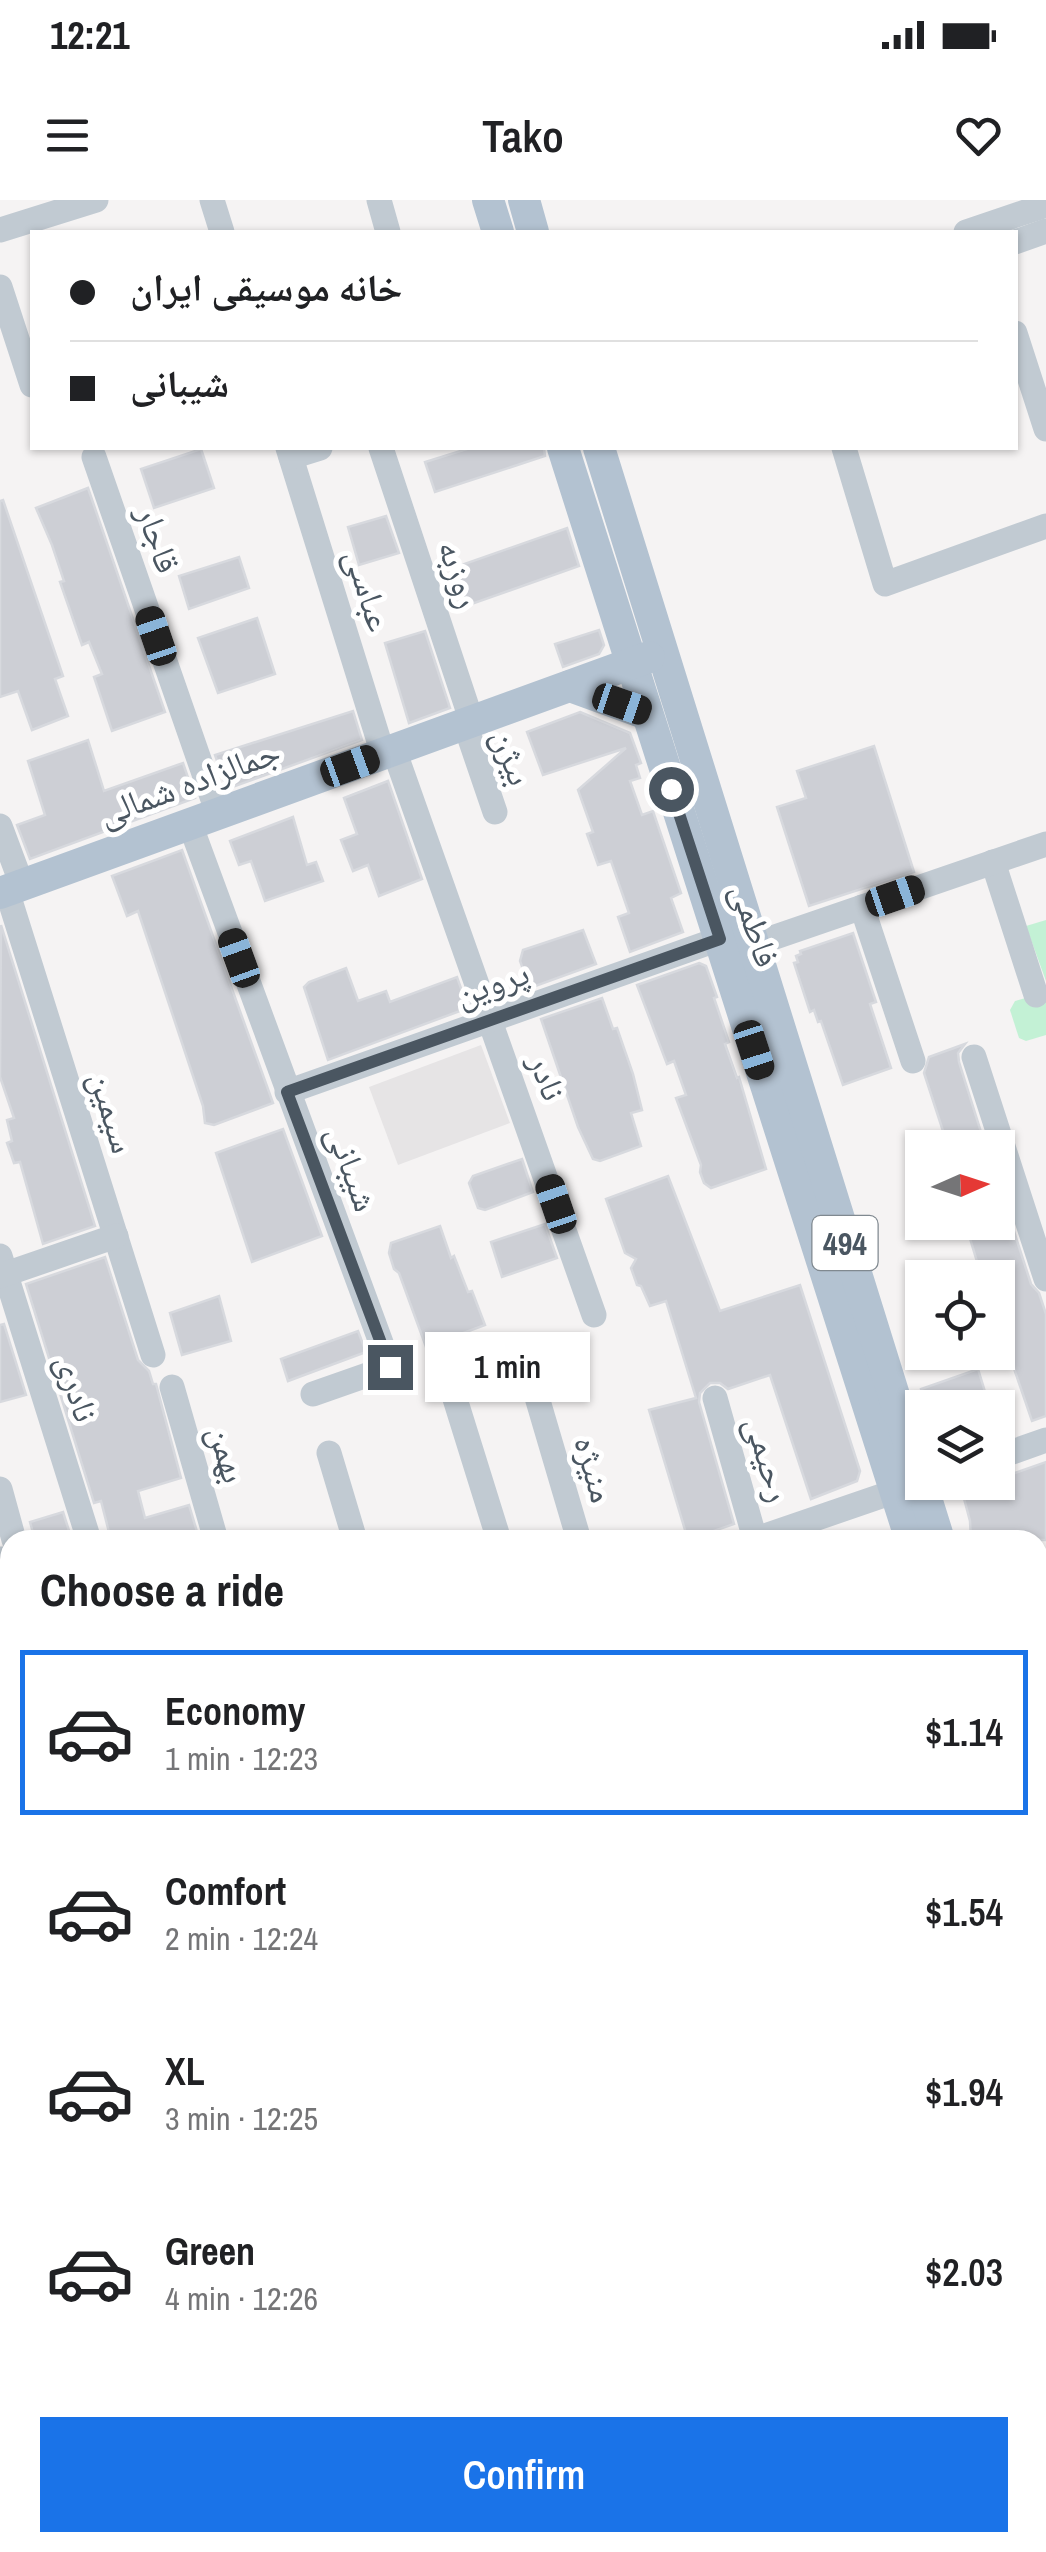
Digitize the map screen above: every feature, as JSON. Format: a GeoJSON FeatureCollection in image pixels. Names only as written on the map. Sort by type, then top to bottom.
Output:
{"type":"FeatureCollection","features":[{"type":"Feature","properties":{"kind":"main road"},"geometry":{"type":"LineString","coordinates":[[488,200],[497,230]]}},
{"type":"Feature","properties":{"kind":"main road"},"geometry":{"type":"LineString","coordinates":[[524,200],[533,230]]}},
{"type":"Feature","properties":{"kind":"main road","name":"فاطمی"},"geometry":{"type":"LineString","coordinates":[[564,450],[647,714],[732,946],[905,1462]]}},
{"type":"Feature","properties":{"kind":"main road","name":"فاطمی"},"geometry":{"type":"LineString","coordinates":[[600,450],[662,652],[732,946]]}},
{"type":"Feature","properties":{"kind":"main road","name":"جمالزاده شمالی"},"geometry":{"type":"LineString","coordinates":[[9,890],[662,652]]}},
{"type":"Feature","properties":{"kind":"main road"},"geometry":{"type":"LineString","coordinates":[[570,686],[647,714]]}},
{"type":"Feature","properties":{"kind":"main road","name":"فاطمی"},"geometry":{"type":"LineString","coordinates":[[911,1530],[912,1500]]}},
{"type":"Feature","properties":{"kind":"main road","name":"فاطمی"},"geometry":{"type":"LineString","coordinates":[[920,1500],[934,1530]]}},
{"type":"Feature","properties":{"kind":"street"},"geometry":{"type":"LineString","coordinates":[[0,230],[96,200]]}},
{"type":"Feature","properties":{"kind":"street"},"geometry":{"type":"LineString","coordinates":[[212,200],[221,230]]}},
{"type":"Feature","properties":{"kind":"street"},"geometry":{"type":"LineString","coordinates":[[379,200],[387,230]]}},
{"type":"Feature","properties":{"kind":"street"},"geometry":{"type":"LineString","coordinates":[[972,230],[1046,204]]}},
{"type":"Feature","properties":{"kind":"street"},"geometry":{"type":"LineString","coordinates":[[1018,241],[1046,231]]}},
{"type":"Feature","properties":{"kind":"street"},"geometry":{"type":"LineString","coordinates":[[0,287],[30,379]]}},
{"type":"Feature","properties":{"kind":"street"},"geometry":{"type":"LineString","coordinates":[[1018,354],[1022,382],[1046,429]]}},
{"type":"Feature","properties":{"kind":"street","name":"روزبه"},"geometry":{"type":"LineString","coordinates":[[382,450],[469,723]]}},
{"type":"Feature","properties":{"kind":"street"},"geometry":{"type":"LineString","coordinates":[[845,450],[885,584],[1046,526]]}},
{"type":"Feature","properties":{"kind":"street","name":"عباسی"},"geometry":{"type":"LineString","coordinates":[[290,452],[389,752]]}},
{"type":"Feature","properties":{"kind":"street","name":"قاجار"},"geometry":{"type":"LineString","coordinates":[[94,457],[204,819]]}},
{"type":"Feature","properties":{"kind":"street","name":"بیژن"},"geometry":{"type":"LineString","coordinates":[[469,723],[495,812]]}},
{"type":"Feature","properties":{"kind":"street","name":"نادر"},"geometry":{"type":"LineString","coordinates":[[389,752],[490,1020],[594,1314]]}},
{"type":"Feature","properties":{"kind":"street","name":"شیبانی"},"geometry":{"type":"LineString","coordinates":[[204,819],[287,1092],[390,1367],[313,1394]]}},
{"type":"Feature","properties":{"kind":"street","name":"سیمین"},"geometry":{"type":"LineString","coordinates":[[0,826],[9,890],[153,1355]]}},
{"type":"Feature","properties":{"kind":"street","name":"پروین"},"geometry":{"type":"LineString","coordinates":[[287,1092],[490,1020],[862,908],[1046,844]]}},
{"type":"Feature","properties":{"kind":"street"},"geometry":{"type":"LineString","coordinates":[[993,862],[1036,995]]}},
{"type":"Feature","properties":{"kind":"street"},"geometry":{"type":"LineString","coordinates":[[862,908],[913,1061]]}},
{"type":"Feature","properties":{"kind":"street"},"geometry":{"type":"LineString","coordinates":[[974,1057],[1046,1279]]}},
{"type":"Feature","properties":{"kind":"street"},"geometry":{"type":"LineString","coordinates":[[2,1269],[116,1236]]}},
{"type":"Feature","properties":{"kind":"street","name":"نادری"},"geometry":{"type":"LineString","coordinates":[[2,1269],[86,1530]]}},
{"type":"Feature","properties":{"kind":"street","name":"منیژه"},"geometry":{"type":"LineString","coordinates":[[526,1360],[576,1530]]}},
{"type":"Feature","properties":{"kind":"street"},"geometry":{"type":"LineString","coordinates":[[451,1386],[496,1530]]}},
{"type":"Feature","properties":{"kind":"street","name":"بهمن"},"geometry":{"type":"LineString","coordinates":[[172,1387],[213,1530]]}},
{"type":"Feature","properties":{"kind":"street","name":"رحیمی"},"geometry":{"type":"LineString","coordinates":[[715,1398],[751,1530]]}},
{"type":"Feature","properties":{"kind":"street"},"geometry":{"type":"LineString","coordinates":[[1015,1451],[1046,1440]]}},
{"type":"Feature","properties":{"kind":"street"},"geometry":{"type":"LineString","coordinates":[[330,1452],[352,1530]]}},
{"type":"Feature","properties":{"kind":"street"},"geometry":{"type":"LineString","coordinates":[[783,1530],[905,1489]]}},
{"type":"Feature","properties":{"kind":"street"},"geometry":{"type":"LineString","coordinates":[[0,1490],[11,1530]]}},
{"type":"Feature","properties":{"kind":"shaded area"},"geometry":{"type":"Polygon","coordinates":[[[481,1045],[510,1123],[398,1165],[369,1087],[481,1045]]]}},
{"type":"Feature","properties":{"kind":"green space"},"geometry":{"type":"Polygon","coordinates":[[[1046,920],[1046,981],[1026,926],[1046,920]]]}},
{"type":"Feature","properties":{"kind":"green space"},"geometry":{"type":"Polygon","coordinates":[[[1046,992],[1046,1035],[1026,1041],[1019,1038],[1010,1010],[1015,1001],[1046,992]]]}},
{"type":"Feature","properties":{"kind":"building"},"geometry":{"type":"Polygon","coordinates":[[[201,450],[214,488],[154,508],[141,469],[201,450]]]}},
{"type":"Feature","properties":{"kind":"building"},"geometry":{"type":"Polygon","coordinates":[[[464,450],[544,450],[545,456],[435,492],[425,462],[464,450]]]}},
{"type":"Feature","properties":{"kind":"building"},"geometry":{"type":"Polygon","coordinates":[[[88,488],[165,712],[112,731],[94,677],[102,674],[89,642],[82,645],[52,545],[36,508],[88,488]]]}},
{"type":"Feature","properties":{"kind":"building"},"geometry":{"type":"Polygon","coordinates":[[[3,500],[63,676],[55,679],[68,716],[32,730],[18,691],[0,697],[3,500]]]}},
{"type":"Feature","properties":{"kind":"building"},"geometry":{"type":"Polygon","coordinates":[[[386,516],[399,553],[359,565],[348,527],[386,516]]]}},
{"type":"Feature","properties":{"kind":"building"},"geometry":{"type":"Polygon","coordinates":[[[567,528],[579,566],[466,606],[453,568],[567,528]]]}},
{"type":"Feature","properties":{"kind":"building"},"geometry":{"type":"Polygon","coordinates":[[[239,557],[249,588],[189,609],[179,576],[239,557]]]}},
{"type":"Feature","properties":{"kind":"building"},"geometry":{"type":"Polygon","coordinates":[[[257,618],[275,674],[218,693],[198,638],[257,618]]]}},
{"type":"Feature","properties":{"kind":"building"},"geometry":{"type":"Polygon","coordinates":[[[599,630],[604,645],[599,654],[563,667],[555,644],[599,630]]]}},
{"type":"Feature","properties":{"kind":"building"},"geometry":{"type":"Polygon","coordinates":[[[425,631],[450,708],[409,723],[385,643],[425,631]]]}},
{"type":"Feature","properties":{"kind":"building"},"geometry":{"type":"Polygon","coordinates":[[[353,711],[362,740],[227,789],[215,755],[353,711]]]}},
{"type":"Feature","properties":{"kind":"building"},"geometry":{"type":"Polygon","coordinates":[[[580,712],[630,733],[641,763],[636,765],[640,778],[630,781],[642,815],[653,811],[681,893],[671,898],[683,932],[630,952],[618,917],[629,913],[611,861],[598,865],[587,834],[593,832],[578,790],[626,748],[543,775],[527,732],[580,712]]]}},
{"type":"Feature","properties":{"kind":"building"},"geometry":{"type":"Polygon","coordinates":[[[88,740],[104,791],[183,763],[195,798],[30,859],[17,825],[45,815],[28,761],[88,740]]]}},
{"type":"Feature","properties":{"kind":"building"},"geometry":{"type":"Polygon","coordinates":[[[874,746],[914,872],[809,906],[777,807],[806,798],[797,771],[874,746]]]}},
{"type":"Feature","properties":{"kind":"building"},"geometry":{"type":"Polygon","coordinates":[[[388,781],[422,879],[379,896],[368,865],[353,871],[341,840],[357,834],[344,798],[388,781]]]}},
{"type":"Feature","properties":{"kind":"building"},"geometry":{"type":"Polygon","coordinates":[[[293,817],[307,865],[316,862],[323,881],[265,901],[251,861],[239,865],[230,841],[293,817]]]}},
{"type":"Feature","properties":{"kind":"building"},"geometry":{"type":"Polygon","coordinates":[[[182,850],[273,1103],[214,1125],[205,1123],[203,1106],[138,911],[127,916],[112,876],[182,850]]]}},
{"type":"Feature","properties":{"kind":"building"},"geometry":{"type":"Polygon","coordinates":[[[1,925],[95,1226],[43,1244],[20,1162],[14,1163],[7,1143],[12,1141],[7,1120],[14,1118],[0,1077],[1,925]]]}},
{"type":"Feature","properties":{"kind":"building"},"geometry":{"type":"Polygon","coordinates":[[[583,930],[596,964],[530,988],[520,961],[523,950],[583,930]]]}},
{"type":"Feature","properties":{"kind":"building"},"geometry":{"type":"Polygon","coordinates":[[[853,933],[876,1002],[870,1004],[891,1068],[843,1085],[821,1021],[818,1022],[814,1010],[810,1012],[794,963],[798,962],[796,956],[800,951],[853,933]]]}},
{"type":"Feature","properties":{"kind":"building"},"geometry":{"type":"Polygon","coordinates":[[[699,963],[706,966],[717,997],[714,998],[729,1042],[725,1044],[739,1077],[766,1169],[711,1188],[704,1183],[676,1098],[686,1095],[674,1061],[667,1064],[637,985],[699,963]]]}},
{"type":"Feature","properties":{"kind":"building"},"geometry":{"type":"Polygon","coordinates":[[[346,968],[358,1001],[386,991],[390,1002],[457,977],[468,1008],[328,1060],[304,987],[346,968]]]}},
{"type":"Feature","properties":{"kind":"building"},"geometry":{"type":"Polygon","coordinates":[[[602,998],[613,1029],[617,1028],[642,1110],[631,1113],[641,1146],[600,1161],[593,1159],[578,1127],[541,1019],[602,998]]]}},
{"type":"Feature","properties":{"kind":"building"},"geometry":{"type":"Polygon","coordinates":[[[965,1044],[958,1053],[959,1062],[980,1130],[943,1130],[924,1073],[929,1057],[965,1044]]]}},
{"type":"Feature","properties":{"kind":"building"},"geometry":{"type":"Polygon","coordinates":[[[283,1129],[322,1236],[252,1262],[216,1153],[283,1129]]]}},
{"type":"Feature","properties":{"kind":"building"},"geometry":{"type":"Polygon","coordinates":[[[522,1159],[533,1192],[485,1210],[478,1208],[469,1183],[473,1176],[522,1159]]]}},
{"type":"Feature","properties":{"kind":"building"},"geometry":{"type":"Polygon","coordinates":[[[668,1176],[720,1311],[800,1285],[860,1471],[857,1481],[811,1499],[770,1375],[728,1389],[720,1383],[710,1383],[700,1393],[699,1402],[734,1524],[717,1530],[685,1530],[649,1410],[696,1398],[666,1301],[650,1306],[637,1285],[631,1268],[636,1259],[625,1253],[606,1199],[668,1176]]]}},
{"type":"Feature","properties":{"kind":"building"},"geometry":{"type":"Polygon","coordinates":[[[545,1224],[557,1258],[502,1277],[491,1242],[545,1224]]]}},
{"type":"Feature","properties":{"kind":"building"},"geometry":{"type":"Polygon","coordinates":[[[440,1226],[451,1258],[454,1256],[468,1292],[472,1291],[485,1325],[426,1347],[389,1253],[391,1243],[440,1226]]]}},
{"type":"Feature","properties":{"kind":"building"},"geometry":{"type":"Polygon","coordinates":[[[1015,1235],[1031,1284],[1039,1293],[1046,1314],[1046,1416],[1032,1421],[1014,1370],[1015,1260],[977,1260],[970,1240],[1015,1240],[1015,1235]]]}},
{"type":"Feature","properties":{"kind":"building"},"geometry":{"type":"Polygon","coordinates":[[[105,1257],[138,1360],[156,1384],[181,1478],[138,1491],[145,1518],[189,1505],[196,1530],[108,1530],[101,1501],[94,1503],[26,1284],[105,1257]]]}},
{"type":"Feature","properties":{"kind":"building"},"geometry":{"type":"Polygon","coordinates":[[[219,1296],[231,1341],[182,1355],[170,1313],[219,1296]]]}},
{"type":"Feature","properties":{"kind":"building"},"geometry":{"type":"Polygon","coordinates":[[[4,1324],[26,1395],[0,1402],[0,1325],[4,1324]]]}},
{"type":"Feature","properties":{"kind":"building"},"geometry":{"type":"Polygon","coordinates":[[[358,1331],[366,1352],[288,1381],[281,1359],[358,1331]]]}},
{"type":"Feature","properties":{"kind":"building"},"geometry":{"type":"Polygon","coordinates":[[[978,1370],[984,1390],[921,1390],[978,1370]]]}},
{"type":"Feature","properties":{"kind":"building"},"geometry":{"type":"Polygon","coordinates":[[[1046,1462],[1046,1530],[970,1530],[964,1500],[1015,1500],[1015,1473],[1046,1462]]]}},
{"type":"Feature","properties":{"kind":"building"},"geometry":{"type":"Polygon","coordinates":[[[63,1512],[69,1530],[32,1530],[30,1522],[63,1512]]]}},
{"type":"Feature","properties":{"kind":"route"},"geometry":{"type":"LineString","coordinates":[[390,1367],[287,1092],[720,939],[671,789]]}}]}
